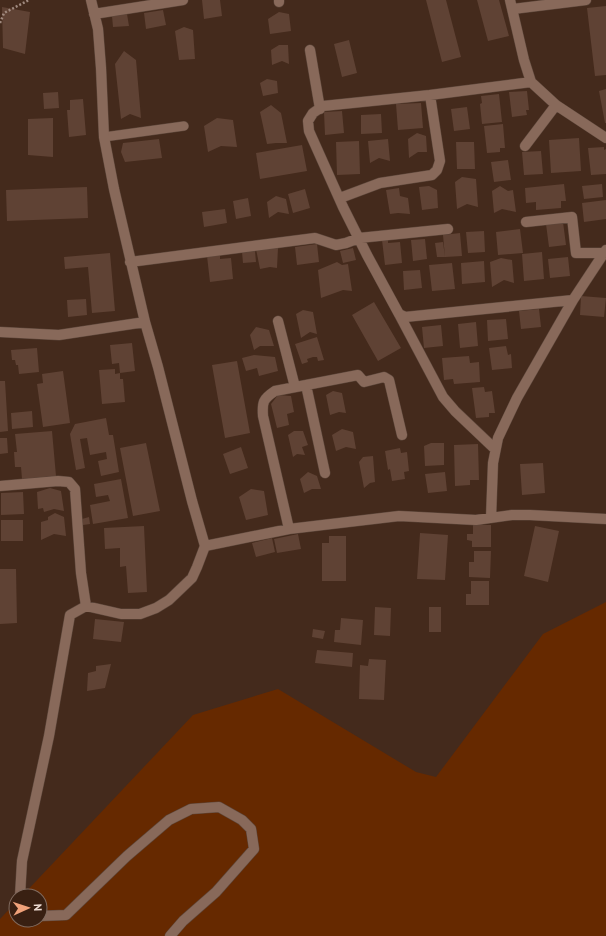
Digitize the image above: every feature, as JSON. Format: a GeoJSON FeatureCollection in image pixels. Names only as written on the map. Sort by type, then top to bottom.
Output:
{"type":"FeatureCollection","features":[{"type":"Feature","properties":{"kind":"street"},"geometry":{"type":"LineString","coordinates":[[20,888],[22,861],[49,736],[70,615],[86,606],[121,614],[140,614],[156,608],[169,600],[192,578],[198,567],[205,546],[145,322],[114,188],[104,137],[98,29],[91,0]]}},
{"type":"Feature","properties":{"kind":"street"},"geometry":{"type":"LineString","coordinates":[[94,14],[183,0]]}},
{"type":"Feature","properties":{"kind":"street"},"geometry":{"type":"LineString","coordinates":[[586,0],[512,5],[524,60],[531,82],[556,105],[606,138]]}},
{"type":"Feature","properties":{"kind":"street"},"geometry":{"type":"LineString","coordinates":[[310,50],[320,109]]}},
{"type":"Feature","properties":{"kind":"street"},"geometry":{"type":"LineString","coordinates":[[496,449],[455,411],[443,396],[367,255],[309,131],[308,121],[313,113],[323,106],[430,95],[531,82]]}},
{"type":"Feature","properties":{"kind":"street"},"geometry":{"type":"LineString","coordinates":[[340,198],[380,183],[432,175],[437,170],[440,161],[430,95]]}},
{"type":"Feature","properties":{"kind":"street"},"geometry":{"type":"LineString","coordinates":[[525,146],[556,105]]}},
{"type":"Feature","properties":{"kind":"street"},"geometry":{"type":"LineString","coordinates":[[526,222],[572,217],[576,254],[605,252]]}},
{"type":"Feature","properties":{"kind":"street"},"geometry":{"type":"LineString","coordinates":[[130,262],[315,238],[336,245],[359,238],[448,229]]}},
{"type":"Feature","properties":{"kind":"street"},"geometry":{"type":"LineString","coordinates":[[491,518],[493,463],[498,438],[517,398],[573,300],[605,252]]}},
{"type":"Feature","properties":{"kind":"street"},"geometry":{"type":"LineString","coordinates":[[399,314],[405,317],[573,300]]}},
{"type":"Feature","properties":{"kind":"street"},"geometry":{"type":"LineString","coordinates":[[278,321],[295,387]]}},
{"type":"Feature","properties":{"kind":"street"},"geometry":{"type":"LineString","coordinates":[[0,332],[59,335],[145,322]]}},
{"type":"Feature","properties":{"kind":"street"},"geometry":{"type":"LineString","coordinates":[[289,529],[262,406],[267,396],[275,391],[358,375],[364,382],[384,377],[389,380],[402,434]]}},
{"type":"Feature","properties":{"kind":"street"},"geometry":{"type":"LineString","coordinates":[[306,385],[325,474]]}},
{"type":"Feature","properties":{"kind":"street"},"geometry":{"type":"LineString","coordinates":[[0,486],[58,481],[69,482],[75,489],[81,573],[86,606]]}},
{"type":"Feature","properties":{"kind":"street"},"geometry":{"type":"LineString","coordinates":[[205,546],[289,529],[399,516],[468,520],[512,515],[606,519]]}},
{"type":"Feature","properties":{"kind":"street"},"geometry":{"type":"LineString","coordinates":[[48,916],[66,915],[127,856],[168,820],[191,809],[219,807],[242,820],[252,829],[254,849],[216,892],[183,921],[170,936]]}},
{"type":"Feature","properties":{"kind":"lane"},"geometry":{"type":"LineString","coordinates":[[104,137],[184,126]]}},
{"type":"Feature","properties":{"kind":"path"},"geometry":{"type":"LineString","coordinates":[[0,24],[4,12],[29,0]]}},
{"type":"Feature","properties":{"kind":"shaded area"},"geometry":{"type":"Polygon","coordinates":[[[606,602],[605,936],[0,936],[0,919],[8,910],[8,928],[48,928],[48,888],[30,888],[193,715],[278,689],[416,772],[436,777],[543,634],[606,602]]]}},
{"type":"Feature","properties":{"kind":"building"},"geometry":{"type":"Polygon","coordinates":[[[202,0],[220,0],[222,16],[204,19],[202,0]]]}},
{"type":"Feature","properties":{"kind":"building"},"geometry":{"type":"Polygon","coordinates":[[[426,0],[446,0],[461,57],[442,62],[426,0]]]}},
{"type":"Feature","properties":{"kind":"building"},"geometry":{"type":"Polygon","coordinates":[[[477,0],[499,0],[509,36],[488,41],[477,0]]]}},
{"type":"Feature","properties":{"kind":"building"},"geometry":{"type":"Polygon","coordinates":[[[606,6],[606,75],[595,76],[587,8],[606,6]]]}},
{"type":"Feature","properties":{"kind":"building"},"geometry":{"type":"Polygon","coordinates":[[[2,7],[30,12],[25,54],[3,48],[2,7]]]}},
{"type":"Feature","properties":{"kind":"building"},"geometry":{"type":"Polygon","coordinates":[[[163,10],[166,25],[146,29],[144,13],[163,10]]]}},
{"type":"Feature","properties":{"kind":"building"},"geometry":{"type":"Polygon","coordinates":[[[279,12],[289,14],[291,31],[270,34],[268,19],[279,12]]]}},
{"type":"Feature","properties":{"kind":"building"},"geometry":{"type":"Polygon","coordinates":[[[127,14],[129,26],[113,27],[112,16],[127,14]]]}},
{"type":"Feature","properties":{"kind":"building"},"geometry":{"type":"Polygon","coordinates":[[[184,27],[193,30],[195,59],[179,60],[175,31],[184,27]]]}},
{"type":"Feature","properties":{"kind":"building"},"geometry":{"type":"Polygon","coordinates":[[[349,40],[357,73],[342,77],[334,44],[349,40]]]}},
{"type":"Feature","properties":{"kind":"building"},"geometry":{"type":"Polygon","coordinates":[[[279,45],[288,45],[289,64],[282,61],[272,65],[271,50],[279,45]]]}},
{"type":"Feature","properties":{"kind":"building"},"geometry":{"type":"Polygon","coordinates":[[[124,51],[136,60],[141,118],[130,114],[121,119],[115,64],[124,51]]]}},
{"type":"Feature","properties":{"kind":"building"},"geometry":{"type":"Polygon","coordinates":[[[267,79],[277,81],[278,93],[263,96],[260,83],[267,79]]]}},
{"type":"Feature","properties":{"kind":"building"},"geometry":{"type":"Polygon","coordinates":[[[606,89],[606,123],[605,123],[599,91],[606,89]]]}},
{"type":"Feature","properties":{"kind":"building"},"geometry":{"type":"Polygon","coordinates":[[[527,91],[529,110],[526,110],[527,115],[512,117],[509,92],[527,91]]]}},
{"type":"Feature","properties":{"kind":"building"},"geometry":{"type":"Polygon","coordinates":[[[58,92],[59,108],[44,109],[43,93],[58,92]]]}},
{"type":"Feature","properties":{"kind":"building"},"geometry":{"type":"Polygon","coordinates":[[[499,94],[502,122],[482,124],[480,104],[482,103],[481,96],[499,94]]]}},
{"type":"Feature","properties":{"kind":"building"},"geometry":{"type":"Polygon","coordinates":[[[83,99],[86,135],[69,137],[67,110],[70,110],[70,100],[83,99]]]}},
{"type":"Feature","properties":{"kind":"building"},"geometry":{"type":"Polygon","coordinates":[[[421,103],[423,128],[398,130],[396,104],[421,103]]]}},
{"type":"Feature","properties":{"kind":"building"},"geometry":{"type":"Polygon","coordinates":[[[271,105],[281,113],[287,143],[267,144],[260,112],[271,105]]]}},
{"type":"Feature","properties":{"kind":"building"},"geometry":{"type":"Polygon","coordinates":[[[467,107],[470,129],[454,131],[451,109],[467,107]]]}},
{"type":"Feature","properties":{"kind":"building"},"geometry":{"type":"Polygon","coordinates":[[[342,111],[344,133],[325,135],[324,112],[342,111]]]}},
{"type":"Feature","properties":{"kind":"building"},"geometry":{"type":"Polygon","coordinates":[[[381,114],[382,133],[361,134],[361,115],[381,114]]]}},
{"type":"Feature","properties":{"kind":"building"},"geometry":{"type":"Polygon","coordinates":[[[53,118],[53,157],[28,155],[28,119],[53,118]]]}},
{"type":"Feature","properties":{"kind":"building"},"geometry":{"type":"Polygon","coordinates":[[[217,118],[233,120],[237,147],[221,146],[208,152],[204,126],[217,118]]]}},
{"type":"Feature","properties":{"kind":"building"},"geometry":{"type":"Polygon","coordinates":[[[503,124],[505,148],[500,148],[500,152],[487,153],[484,126],[503,124]]]}},
{"type":"Feature","properties":{"kind":"building"},"geometry":{"type":"Polygon","coordinates":[[[417,133],[426,136],[427,152],[418,152],[409,158],[408,139],[417,133]]]}},
{"type":"Feature","properties":{"kind":"building"},"geometry":{"type":"Polygon","coordinates":[[[579,138],[581,171],[551,173],[549,140],[579,138]]]}},
{"type":"Feature","properties":{"kind":"building"},"geometry":{"type":"Polygon","coordinates":[[[159,139],[162,158],[125,162],[121,152],[123,143],[159,139]]]}},
{"type":"Feature","properties":{"kind":"building"},"geometry":{"type":"Polygon","coordinates":[[[388,139],[390,161],[379,158],[370,163],[368,141],[388,139]]]}},
{"type":"Feature","properties":{"kind":"building"},"geometry":{"type":"Polygon","coordinates":[[[359,141],[360,174],[337,175],[336,142],[359,141]]]}},
{"type":"Feature","properties":{"kind":"building"},"geometry":{"type":"Polygon","coordinates":[[[456,142],[474,142],[475,169],[457,169],[456,142]]]}},
{"type":"Feature","properties":{"kind":"building"},"geometry":{"type":"Polygon","coordinates":[[[302,145],[307,171],[260,179],[256,153],[302,145]]]}},
{"type":"Feature","properties":{"kind":"building"},"geometry":{"type":"Polygon","coordinates":[[[604,147],[604,150],[606,149],[606,174],[591,175],[588,148],[604,147]]]}},
{"type":"Feature","properties":{"kind":"building"},"geometry":{"type":"Polygon","coordinates":[[[541,151],[543,174],[524,175],[522,152],[541,151]]]}},
{"type":"Feature","properties":{"kind":"building"},"geometry":{"type":"Polygon","coordinates":[[[508,160],[511,180],[494,182],[491,162],[508,160]]]}},
{"type":"Feature","properties":{"kind":"building"},"geometry":{"type":"Polygon","coordinates":[[[462,177],[476,179],[478,207],[467,204],[457,209],[455,182],[462,177]]]}},
{"type":"Feature","properties":{"kind":"building"},"geometry":{"type":"Polygon","coordinates":[[[564,184],[566,201],[561,201],[561,208],[536,210],[536,202],[526,203],[525,188],[564,184]]]}},
{"type":"Feature","properties":{"kind":"building"},"geometry":{"type":"Polygon","coordinates":[[[602,184],[603,197],[584,199],[582,186],[602,184]]]}},
{"type":"Feature","properties":{"kind":"building"},"geometry":{"type":"Polygon","coordinates":[[[429,186],[437,190],[438,208],[422,210],[419,187],[429,186]]]}},
{"type":"Feature","properties":{"kind":"building"},"geometry":{"type":"Polygon","coordinates":[[[500,186],[508,191],[513,190],[516,212],[502,209],[494,213],[492,191],[500,186]]]}},
{"type":"Feature","properties":{"kind":"building"},"geometry":{"type":"Polygon","coordinates":[[[87,187],[88,218],[7,221],[6,190],[87,187]]]}},
{"type":"Feature","properties":{"kind":"building"},"geometry":{"type":"Polygon","coordinates":[[[399,188],[400,196],[408,198],[410,214],[390,214],[386,190],[399,188]]]}},
{"type":"Feature","properties":{"kind":"building"},"geometry":{"type":"Polygon","coordinates":[[[305,189],[310,208],[293,213],[288,194],[305,189]]]}},
{"type":"Feature","properties":{"kind":"building"},"geometry":{"type":"Polygon","coordinates":[[[276,196],[286,199],[289,214],[278,212],[269,218],[267,202],[276,196]]]}},
{"type":"Feature","properties":{"kind":"building"},"geometry":{"type":"Polygon","coordinates":[[[248,198],[251,216],[236,219],[233,201],[248,198]]]}},
{"type":"Feature","properties":{"kind":"building"},"geometry":{"type":"Polygon","coordinates":[[[606,200],[606,219],[584,222],[582,203],[606,200]]]}},
{"type":"Feature","properties":{"kind":"building"},"geometry":{"type":"Polygon","coordinates":[[[225,209],[227,223],[204,227],[202,212],[225,209]]]}},
{"type":"Feature","properties":{"kind":"building"},"geometry":{"type":"Polygon","coordinates":[[[563,222],[566,245],[549,247],[546,224],[563,222]]]}},
{"type":"Feature","properties":{"kind":"building"},"geometry":{"type":"Polygon","coordinates":[[[520,229],[523,253],[498,255],[496,232],[520,229]]]}},
{"type":"Feature","properties":{"kind":"building"},"geometry":{"type":"Polygon","coordinates":[[[484,231],[485,252],[468,253],[466,232],[484,231]]]}},
{"type":"Feature","properties":{"kind":"building"},"geometry":{"type":"Polygon","coordinates":[[[460,233],[462,256],[445,257],[443,235],[460,233]]]}},
{"type":"Feature","properties":{"kind":"building"},"geometry":{"type":"Polygon","coordinates":[[[388,239],[388,243],[400,242],[402,263],[385,265],[382,240],[388,239]]]}},
{"type":"Feature","properties":{"kind":"building"},"geometry":{"type":"Polygon","coordinates":[[[425,239],[427,259],[413,261],[411,240],[425,239]]]}},
{"type":"Feature","properties":{"kind":"building"},"geometry":{"type":"Polygon","coordinates":[[[443,242],[445,257],[437,257],[435,243],[443,242]]]}},
{"type":"Feature","properties":{"kind":"building"},"geometry":{"type":"Polygon","coordinates":[[[317,244],[319,262],[297,265],[295,247],[317,244]]]}},
{"type":"Feature","properties":{"kind":"building"},"geometry":{"type":"Polygon","coordinates":[[[278,248],[277,268],[270,267],[260,269],[256,249],[278,248]]]}},
{"type":"Feature","properties":{"kind":"building"},"geometry":{"type":"Polygon","coordinates":[[[353,248],[356,260],[343,263],[340,251],[353,248]]]}},
{"type":"Feature","properties":{"kind":"building"},"geometry":{"type":"Polygon","coordinates":[[[255,251],[256,262],[243,263],[242,252],[255,251]]]}},
{"type":"Feature","properties":{"kind":"building"},"geometry":{"type":"Polygon","coordinates":[[[542,252],[544,279],[524,281],[522,254],[542,252]]]}},
{"type":"Feature","properties":{"kind":"building"},"geometry":{"type":"Polygon","coordinates":[[[110,253],[115,311],[92,313],[88,267],[65,269],[64,257],[110,253]]]}},
{"type":"Feature","properties":{"kind":"building"},"geometry":{"type":"Polygon","coordinates":[[[220,255],[220,259],[231,258],[233,279],[210,282],[207,256],[220,255]]]}},
{"type":"Feature","properties":{"kind":"building"},"geometry":{"type":"Polygon","coordinates":[[[568,257],[570,276],[550,278],[548,259],[568,257]]]}},
{"type":"Feature","properties":{"kind":"building"},"geometry":{"type":"Polygon","coordinates":[[[501,258],[512,260],[514,283],[504,280],[492,287],[490,262],[501,258]]]}},
{"type":"Feature","properties":{"kind":"building"},"geometry":{"type":"Polygon","coordinates":[[[484,261],[485,282],[462,284],[461,263],[484,261]]]}},
{"type":"Feature","properties":{"kind":"building"},"geometry":{"type":"Polygon","coordinates":[[[337,262],[342,265],[348,264],[352,291],[343,290],[321,298],[318,270],[337,262]]]}},
{"type":"Feature","properties":{"kind":"building"},"geometry":{"type":"Polygon","coordinates":[[[452,263],[455,289],[432,291],[429,265],[452,263]]]}},
{"type":"Feature","properties":{"kind":"building"},"geometry":{"type":"Polygon","coordinates":[[[420,270],[422,288],[404,290],[403,271],[420,270]]]}},
{"type":"Feature","properties":{"kind":"building"},"geometry":{"type":"Polygon","coordinates":[[[581,296],[606,298],[604,317],[580,315],[581,296]]]}},
{"type":"Feature","properties":{"kind":"building"},"geometry":{"type":"Polygon","coordinates":[[[86,299],[87,315],[68,317],[67,300],[86,299]]]}},
{"type":"Feature","properties":{"kind":"building"},"geometry":{"type":"Polygon","coordinates":[[[374,302],[401,348],[378,361],[352,315],[374,302]]]}},
{"type":"Feature","properties":{"kind":"building"},"geometry":{"type":"Polygon","coordinates":[[[539,309],[541,327],[521,329],[519,311],[539,309]]]}},
{"type":"Feature","properties":{"kind":"building"},"geometry":{"type":"Polygon","coordinates":[[[303,310],[313,312],[317,334],[310,332],[301,338],[296,314],[303,310]]]}},
{"type":"Feature","properties":{"kind":"building"},"geometry":{"type":"Polygon","coordinates":[[[506,319],[508,339],[488,341],[487,320],[506,319]]]}},
{"type":"Feature","properties":{"kind":"building"},"geometry":{"type":"Polygon","coordinates":[[[476,322],[478,346],[460,348],[458,324],[476,322]]]}},
{"type":"Feature","properties":{"kind":"building"},"geometry":{"type":"Polygon","coordinates":[[[441,325],[443,346],[424,348],[422,327],[441,325]]]}},
{"type":"Feature","properties":{"kind":"building"},"geometry":{"type":"Polygon","coordinates":[[[256,327],[269,330],[274,346],[260,346],[254,350],[250,335],[256,327]]]}},
{"type":"Feature","properties":{"kind":"building"},"geometry":{"type":"Polygon","coordinates":[[[317,337],[324,360],[318,361],[317,357],[313,357],[307,359],[308,362],[302,364],[295,344],[317,337]]]}},
{"type":"Feature","properties":{"kind":"building"},"geometry":{"type":"Polygon","coordinates":[[[132,343],[135,371],[120,373],[119,363],[112,364],[110,345],[132,343]]]}},
{"type":"Feature","properties":{"kind":"building"},"geometry":{"type":"Polygon","coordinates":[[[506,346],[508,355],[511,354],[512,368],[492,370],[489,348],[506,346]]]}},
{"type":"Feature","properties":{"kind":"building"},"geometry":{"type":"Polygon","coordinates":[[[37,348],[39,372],[19,374],[18,365],[16,365],[15,360],[12,360],[11,350],[37,348]]]}},
{"type":"Feature","properties":{"kind":"building"},"geometry":{"type":"Polygon","coordinates":[[[254,355],[275,357],[278,371],[259,376],[257,368],[246,371],[242,358],[254,355]]]}},
{"type":"Feature","properties":{"kind":"building"},"geometry":{"type":"Polygon","coordinates":[[[469,356],[470,363],[479,362],[480,382],[454,384],[453,379],[444,380],[442,358],[469,356]]]}},
{"type":"Feature","properties":{"kind":"building"},"geometry":{"type":"Polygon","coordinates":[[[237,361],[250,433],[225,438],[212,365],[237,361]]]}},
{"type":"Feature","properties":{"kind":"building"},"geometry":{"type":"Polygon","coordinates":[[[115,369],[115,374],[120,373],[120,379],[123,379],[125,402],[102,404],[99,370],[115,369]]]}},
{"type":"Feature","properties":{"kind":"building"},"geometry":{"type":"Polygon","coordinates":[[[63,371],[70,423],[43,427],[37,384],[43,383],[42,374],[63,371]]]}},
{"type":"Feature","properties":{"kind":"building"},"geometry":{"type":"Polygon","coordinates":[[[0,381],[5,381],[8,431],[0,432],[0,381]]]}},
{"type":"Feature","properties":{"kind":"building"},"geometry":{"type":"Polygon","coordinates":[[[484,387],[485,392],[492,391],[495,413],[489,413],[489,417],[476,418],[472,388],[484,387]]]}},
{"type":"Feature","properties":{"kind":"building"},"geometry":{"type":"Polygon","coordinates":[[[333,391],[342,393],[346,413],[339,412],[330,415],[326,395],[333,391]]]}},
{"type":"Feature","properties":{"kind":"building"},"geometry":{"type":"Polygon","coordinates":[[[278,395],[291,396],[294,412],[287,414],[289,425],[277,428],[271,404],[278,395]]]}},
{"type":"Feature","properties":{"kind":"building"},"geometry":{"type":"Polygon","coordinates":[[[32,411],[33,427],[12,429],[11,413],[32,411]]]}},
{"type":"Feature","properties":{"kind":"building"},"geometry":{"type":"Polygon","coordinates":[[[106,418],[109,435],[113,435],[119,472],[101,476],[98,461],[107,459],[106,452],[90,455],[87,438],[80,439],[85,468],[76,470],[70,434],[75,424],[106,418]]]}},
{"type":"Feature","properties":{"kind":"building"},"geometry":{"type":"Polygon","coordinates":[[[342,429],[353,432],[356,449],[346,447],[336,451],[332,435],[342,429]]]}},
{"type":"Feature","properties":{"kind":"building"},"geometry":{"type":"Polygon","coordinates":[[[52,431],[56,476],[22,479],[21,467],[15,467],[14,452],[17,452],[15,434],[52,431]]]}},
{"type":"Feature","properties":{"kind":"building"},"geometry":{"type":"Polygon","coordinates":[[[294,431],[303,431],[308,445],[302,447],[305,455],[297,454],[293,457],[288,435],[294,431]]]}},
{"type":"Feature","properties":{"kind":"building"},"geometry":{"type":"Polygon","coordinates":[[[0,438],[7,438],[8,453],[0,454],[0,438]]]}},
{"type":"Feature","properties":{"kind":"building"},"geometry":{"type":"Polygon","coordinates":[[[146,443],[160,511],[133,516],[120,448],[146,443]]]}},
{"type":"Feature","properties":{"kind":"building"},"geometry":{"type":"Polygon","coordinates":[[[431,443],[444,443],[444,465],[425,466],[424,446],[431,443]]]}},
{"type":"Feature","properties":{"kind":"building"},"geometry":{"type":"Polygon","coordinates":[[[478,444],[479,480],[470,480],[470,485],[455,486],[454,445],[478,444]]]}},
{"type":"Feature","properties":{"kind":"building"},"geometry":{"type":"Polygon","coordinates":[[[241,447],[248,468],[230,474],[223,454],[241,447]]]}},
{"type":"Feature","properties":{"kind":"building"},"geometry":{"type":"Polygon","coordinates":[[[400,448],[401,453],[407,452],[409,471],[404,472],[405,479],[392,481],[390,469],[388,470],[385,451],[400,448]]]}},
{"type":"Feature","properties":{"kind":"building"},"geometry":{"type":"Polygon","coordinates":[[[373,456],[375,482],[370,483],[364,488],[359,462],[363,457],[373,456]]]}},
{"type":"Feature","properties":{"kind":"building"},"geometry":{"type":"Polygon","coordinates":[[[543,463],[545,493],[522,495],[520,464],[543,463]]]}},
{"type":"Feature","properties":{"kind":"building"},"geometry":{"type":"Polygon","coordinates":[[[308,472],[317,476],[321,489],[312,489],[304,493],[300,479],[308,472]]]}},
{"type":"Feature","properties":{"kind":"building"},"geometry":{"type":"Polygon","coordinates":[[[445,472],[447,491],[428,493],[425,474],[445,472]]]}},
{"type":"Feature","properties":{"kind":"building"},"geometry":{"type":"Polygon","coordinates":[[[121,479],[128,518],[93,524],[90,505],[110,501],[108,495],[96,497],[94,484],[121,479]]]}},
{"type":"Feature","properties":{"kind":"building"},"geometry":{"type":"Polygon","coordinates":[[[50,488],[61,491],[64,511],[54,509],[44,512],[43,508],[38,509],[37,492],[50,488]]]}},
{"type":"Feature","properties":{"kind":"building"},"geometry":{"type":"Polygon","coordinates":[[[251,489],[264,491],[268,515],[246,520],[239,497],[251,489]]]}},
{"type":"Feature","properties":{"kind":"building"},"geometry":{"type":"Polygon","coordinates":[[[23,492],[24,514],[1,515],[1,493],[23,492]]]}},
{"type":"Feature","properties":{"kind":"building"},"geometry":{"type":"Polygon","coordinates":[[[55,513],[64,517],[66,536],[54,534],[41,540],[41,522],[48,520],[48,517],[55,513]]]}},
{"type":"Feature","properties":{"kind":"building"},"geometry":{"type":"Polygon","coordinates":[[[89,517],[90,524],[83,525],[82,519],[89,517]]]}},
{"type":"Feature","properties":{"kind":"building"},"geometry":{"type":"Polygon","coordinates":[[[1,520],[23,520],[23,541],[1,541],[1,520]]]}},
{"type":"Feature","properties":{"kind":"building"},"geometry":{"type":"Polygon","coordinates":[[[473,525],[491,525],[491,547],[472,547],[472,541],[467,540],[467,534],[473,534],[473,525]]]}},
{"type":"Feature","properties":{"kind":"building"},"geometry":{"type":"Polygon","coordinates":[[[144,526],[147,592],[128,593],[126,566],[120,567],[120,548],[105,549],[104,528],[144,526]]]}},
{"type":"Feature","properties":{"kind":"building"},"geometry":{"type":"Polygon","coordinates":[[[535,526],[559,531],[548,582],[524,576],[535,526]]]}},
{"type":"Feature","properties":{"kind":"building"},"geometry":{"type":"Polygon","coordinates":[[[420,533],[448,535],[445,580],[417,579],[420,533]]]}},
{"type":"Feature","properties":{"kind":"building"},"geometry":{"type":"Polygon","coordinates":[[[298,534],[301,549],[277,553],[274,539],[298,534]]]}},
{"type":"Feature","properties":{"kind":"building"},"geometry":{"type":"Polygon","coordinates":[[[329,536],[346,536],[346,581],[322,581],[322,543],[329,543],[329,536]]]}},
{"type":"Feature","properties":{"kind":"building"},"geometry":{"type":"Polygon","coordinates":[[[272,538],[275,552],[256,557],[252,543],[272,538]]]}},
{"type":"Feature","properties":{"kind":"building"},"geometry":{"type":"Polygon","coordinates":[[[474,551],[491,551],[490,578],[469,577],[469,562],[474,562],[474,551]]]}},
{"type":"Feature","properties":{"kind":"building"},"geometry":{"type":"Polygon","coordinates":[[[0,569],[16,569],[17,623],[0,624],[0,569]]]}},
{"type":"Feature","properties":{"kind":"building"},"geometry":{"type":"Polygon","coordinates":[[[471,581],[489,581],[489,605],[466,605],[466,594],[471,594],[471,581]]]}},
{"type":"Feature","properties":{"kind":"building"},"geometry":{"type":"Polygon","coordinates":[[[375,607],[391,608],[390,636],[374,635],[375,607]]]}},
{"type":"Feature","properties":{"kind":"building"},"geometry":{"type":"Polygon","coordinates":[[[429,607],[441,607],[441,632],[429,632],[429,607]]]}},
{"type":"Feature","properties":{"kind":"building"},"geometry":{"type":"Polygon","coordinates":[[[341,618],[363,620],[361,645],[334,642],[335,630],[340,630],[341,618]]]}},
{"type":"Feature","properties":{"kind":"building"},"geometry":{"type":"Polygon","coordinates":[[[95,619],[124,622],[121,642],[93,639],[95,619]]]}},
{"type":"Feature","properties":{"kind":"building"},"geometry":{"type":"Polygon","coordinates":[[[313,629],[325,631],[323,639],[312,637],[313,629]]]}},
{"type":"Feature","properties":{"kind":"building"},"geometry":{"type":"Polygon","coordinates":[[[317,650],[353,653],[352,667],[315,663],[317,650]]]}},
{"type":"Feature","properties":{"kind":"building"},"geometry":{"type":"Polygon","coordinates":[[[369,659],[386,660],[384,700],[359,699],[360,665],[368,666],[369,659]]]}},
{"type":"Feature","properties":{"kind":"building"},"geometry":{"type":"Polygon","coordinates":[[[111,664],[105,688],[87,691],[88,673],[96,671],[96,666],[111,664]]]}}]}
